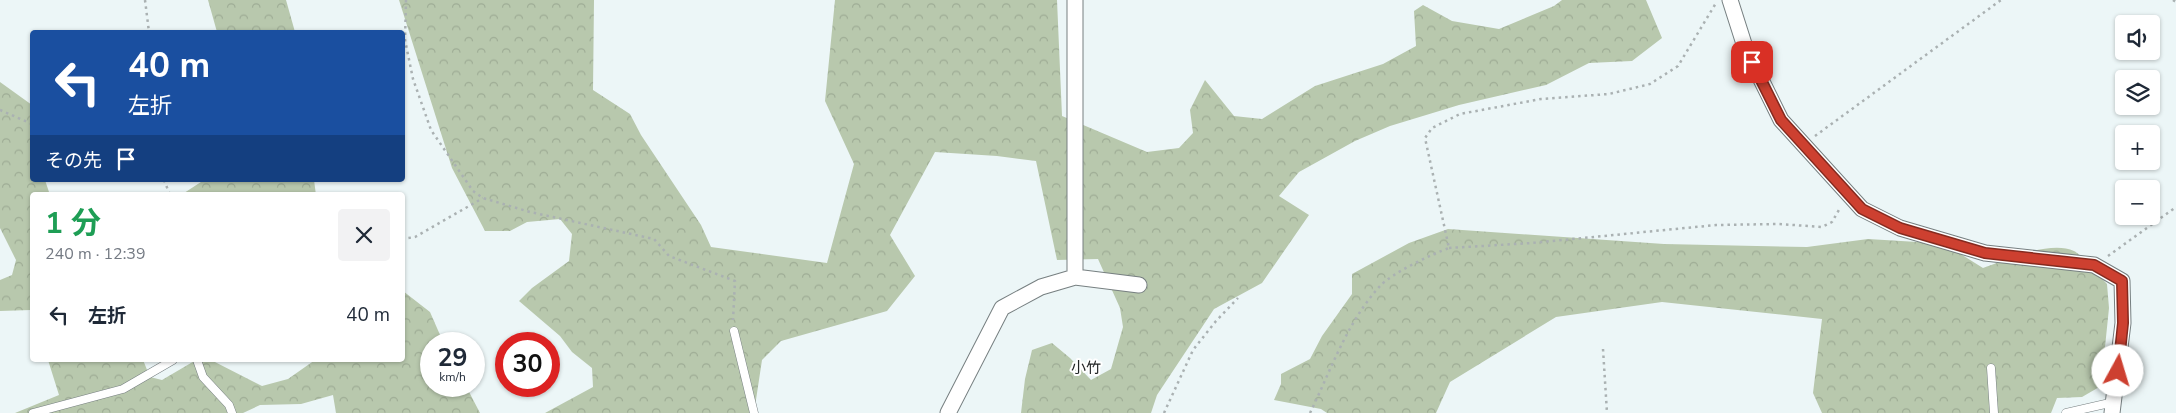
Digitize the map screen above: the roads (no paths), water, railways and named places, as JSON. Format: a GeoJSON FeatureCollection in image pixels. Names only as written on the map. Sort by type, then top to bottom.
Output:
{"type":"FeatureCollection","features":[{"type":"Feature","properties":{"kind":"street"},"geometry":{"type":"LineString","coordinates":[[1075,0],[1075,278]]}},
{"type":"Feature","properties":{"kind":"street"},"geometry":{"type":"LineString","coordinates":[[1730,0],[1744,47],[1781,120],[1862,209],[1900,228],[1985,253],[2094,265],[2122,281],[2123,323],[2113,408]]}},
{"type":"Feature","properties":{"kind":"street"},"geometry":{"type":"LineString","coordinates":[[948,413],[1002,308],[1041,287],[1075,278],[1139,285]]}},
{"type":"Feature","properties":{"kind":"lane"},"geometry":{"type":"LineString","coordinates":[[734,331],[754,413]]}},
{"type":"Feature","properties":{"kind":"lane"},"geometry":{"type":"LineString","coordinates":[[33,413],[123,389],[170,362]]}},
{"type":"Feature","properties":{"kind":"lane"},"geometry":{"type":"LineString","coordinates":[[197,362],[203,377],[229,405],[232,413]]}},
{"type":"Feature","properties":{"kind":"lane"},"geometry":{"type":"LineString","coordinates":[[1991,368],[1994,413]]}},
{"type":"Feature","properties":{"kind":"lane"},"geometry":{"type":"LineString","coordinates":[[2066,413],[2113,408]]}},
{"type":"Feature","properties":{"kind":"district","name":"小竹"},"geometry":{"type":"Point","coordinates":[1086,368]}}]}
